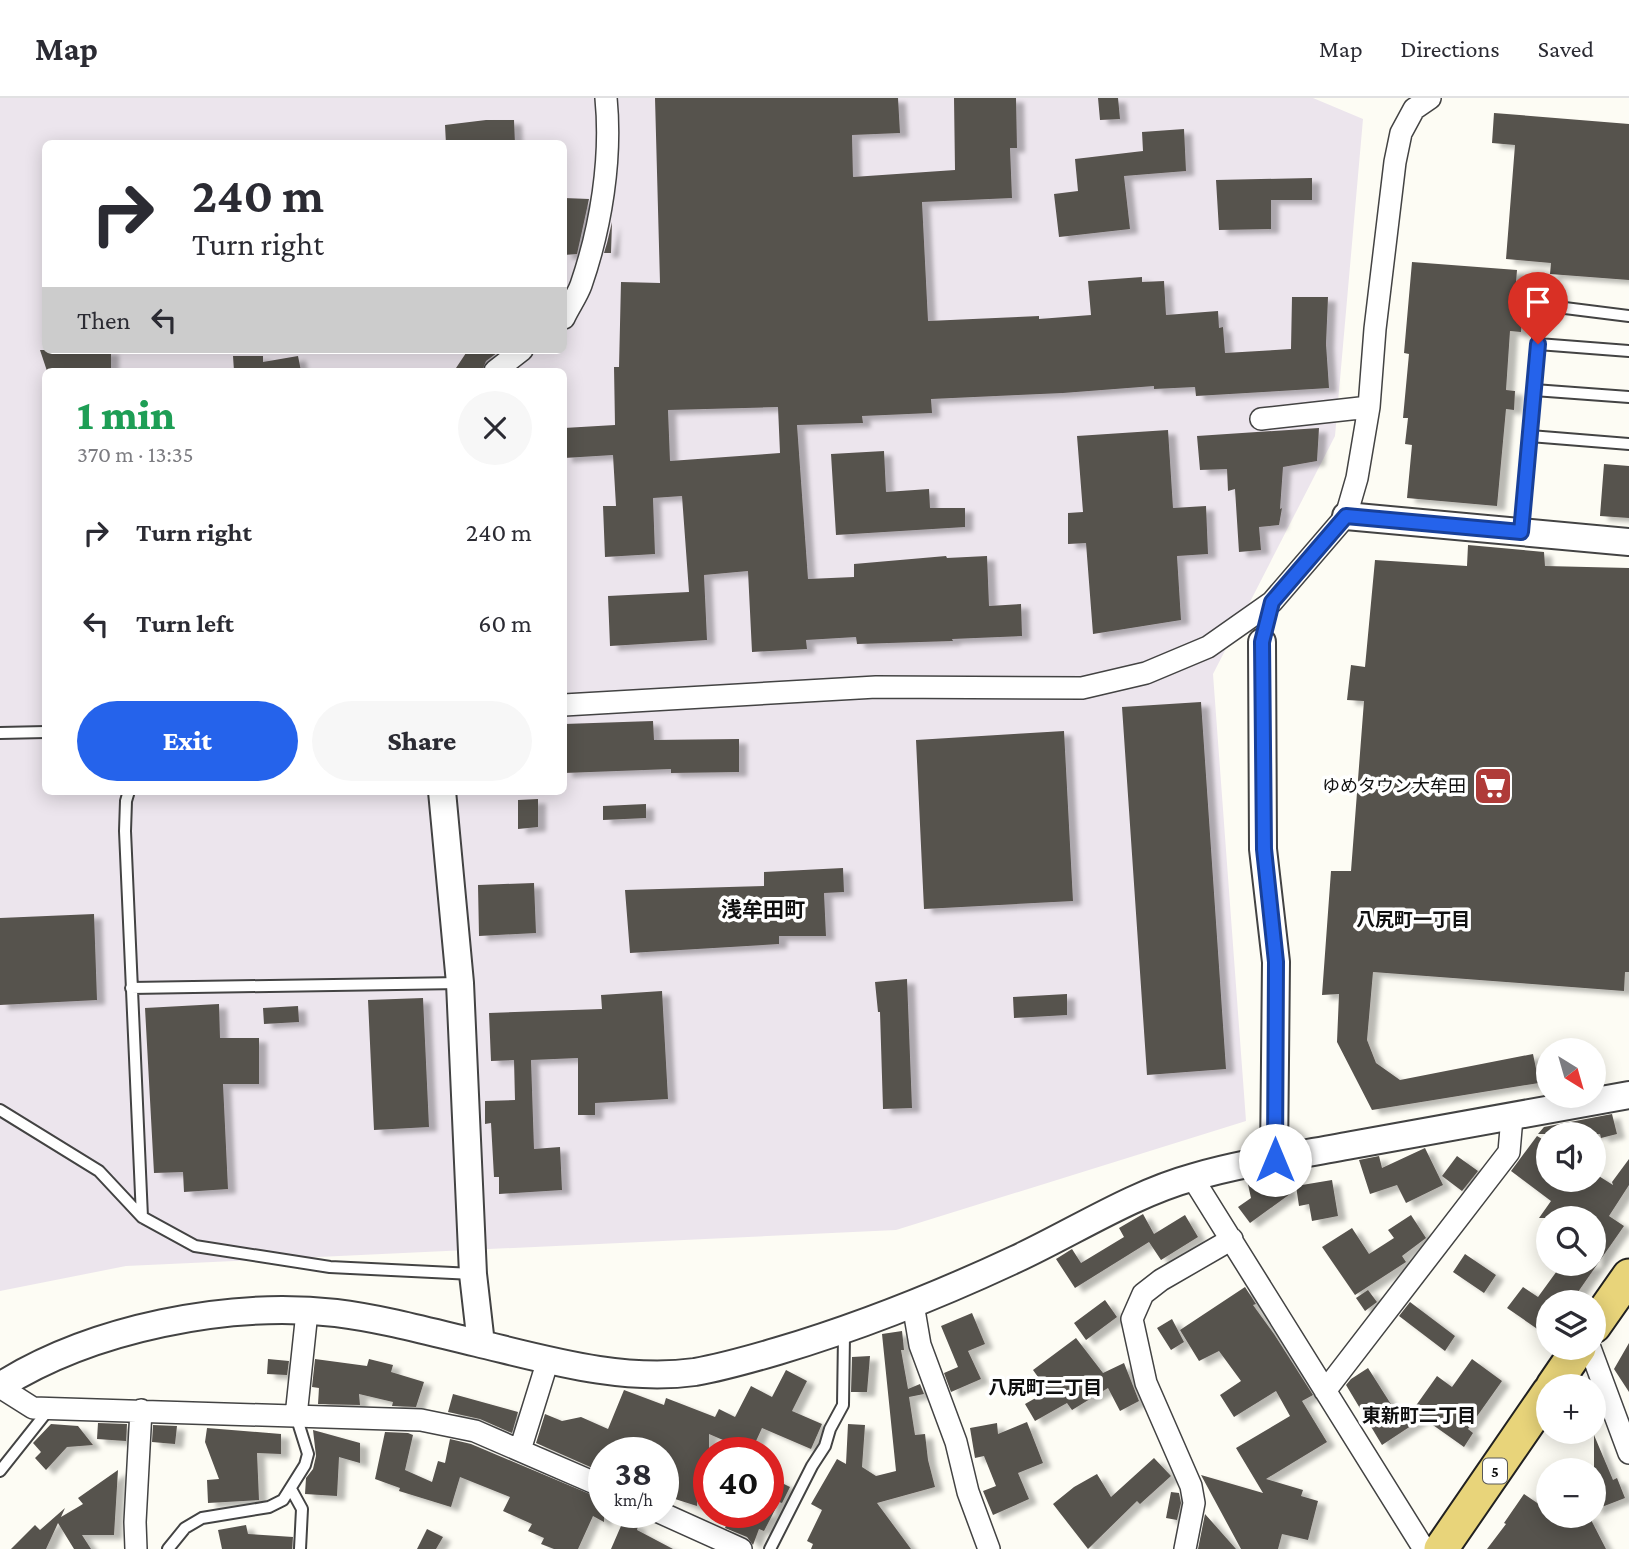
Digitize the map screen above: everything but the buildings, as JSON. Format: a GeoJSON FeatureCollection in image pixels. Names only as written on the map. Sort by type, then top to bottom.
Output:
{"type":"FeatureCollection","features":[{"type":"Feature","properties":{"kind":"main road"},"geometry":{"type":"LineString","coordinates":[[1606,1309],[1629,1276]]}},
{"type":"Feature","properties":{"kind":"main road","name":"5"},"geometry":{"type":"LineString","coordinates":[[1441,1549],[1536,1411]]}},
{"type":"Feature","properties":{"kind":"street"},"geometry":{"type":"LineString","coordinates":[[567,312],[580,287],[596,232],[606,165],[606,98]]}},
{"type":"Feature","properties":{"kind":"street"},"geometry":{"type":"LineString","coordinates":[[567,705],[876,687],[1082,688],[1146,673],[1208,647],[1272,602],[1346,516],[1357,478],[1369,407],[1375,329],[1395,162],[1401,134],[1414,109],[1430,98]]}},
{"type":"Feature","properties":{"kind":"street"},"geometry":{"type":"LineString","coordinates":[[499,368],[517,354]]}},
{"type":"Feature","properties":{"kind":"street"},"geometry":{"type":"LineString","coordinates":[[1261,419],[1369,407]]}},
{"type":"Feature","properties":{"kind":"street"},"geometry":{"type":"LineString","coordinates":[[1346,516],[1629,542]]}},
{"type":"Feature","properties":{"kind":"street"},"geometry":{"type":"LineString","coordinates":[[1272,602],[1262,642],[1264,849],[1276,962],[1275,1160]]}},
{"type":"Feature","properties":{"kind":"street"},"geometry":{"type":"LineString","coordinates":[[442,795],[460,983],[473,1274],[481,1344]]}},
{"type":"Feature","properties":{"kind":"street"},"geometry":{"type":"LineString","coordinates":[[588,1480],[475,1432],[421,1420],[33,1408],[0,1386],[30,1367],[84,1344],[190,1318],[271,1310],[331,1313],[380,1320],[548,1360],[626,1373],[695,1371],[746,1360],[816,1339],[913,1304],[1016,1259],[1122,1206],[1192,1177],[1629,1095]]}},
{"type":"Feature","properties":{"kind":"street"},"geometry":{"type":"LineString","coordinates":[[1325,1391],[1509,1153],[1512,1116]]}},
{"type":"Feature","properties":{"kind":"street"},"geometry":{"type":"LineString","coordinates":[[1192,1177],[1424,1549]]}},
{"type":"Feature","properties":{"kind":"street"},"geometry":{"type":"LineString","coordinates":[[1185,1549],[1194,1503],[1191,1486],[1146,1383],[1132,1319],[1143,1294],[1161,1280],[1232,1239]]}},
{"type":"Feature","properties":{"kind":"street"},"geometry":{"type":"LineString","coordinates":[[913,1304],[920,1345],[956,1442],[968,1492],[989,1549]]}},
{"type":"Feature","properties":{"kind":"street"},"geometry":{"type":"LineString","coordinates":[[296,1416],[307,1312]]}},
{"type":"Feature","properties":{"kind":"street"},"geometry":{"type":"LineString","coordinates":[[520,1450],[548,1360]]}},
{"type":"Feature","properties":{"kind":"street"},"geometry":{"type":"LineString","coordinates":[[1594,1360],[1629,1453]]}},
{"type":"Feature","properties":{"kind":"street"},"geometry":{"type":"LineString","coordinates":[[135,1549],[141,1410]]}},
{"type":"Feature","properties":{"kind":"street"},"geometry":{"type":"LineString","coordinates":[[679,1521],[741,1549]]}},
{"type":"Feature","properties":{"kind":"lane"},"geometry":{"type":"LineString","coordinates":[[1521,532],[1541,305],[1629,316]]}},
{"type":"Feature","properties":{"kind":"lane"},"geometry":{"type":"LineString","coordinates":[[1538,344],[1629,351]]}},
{"type":"Feature","properties":{"kind":"lane"},"geometry":{"type":"LineString","coordinates":[[1534,390],[1629,397]]}},
{"type":"Feature","properties":{"kind":"lane"},"geometry":{"type":"LineString","coordinates":[[1530,436],[1629,444]]}},
{"type":"Feature","properties":{"kind":"lane"},"geometry":{"type":"LineString","coordinates":[[0,733],[42,732]]}},
{"type":"Feature","properties":{"kind":"lane"},"geometry":{"type":"LineString","coordinates":[[128,795],[125,831],[142,1217]]}},
{"type":"Feature","properties":{"kind":"lane"},"geometry":{"type":"LineString","coordinates":[[131,988],[460,983]]}},
{"type":"Feature","properties":{"kind":"lane"},"geometry":{"type":"LineString","coordinates":[[0,1110],[99,1171],[142,1217],[195,1245],[330,1267],[473,1274]]}},
{"type":"Feature","properties":{"kind":"lane"},"geometry":{"type":"LineString","coordinates":[[770,1549],[825,1446],[830,1429],[843,1405],[844,1335]]}},
{"type":"Feature","properties":{"kind":"lane"},"geometry":{"type":"LineString","coordinates":[[0,1471],[50,1408]]}},
{"type":"Feature","properties":{"kind":"lane"},"geometry":{"type":"LineString","coordinates":[[168,1549],[185,1528],[202,1518],[269,1507],[283,1500],[305,1465],[307,1454],[296,1416]]}},
{"type":"Feature","properties":{"kind":"lane"},"geometry":{"type":"LineString","coordinates":[[291,1489],[302,1509],[300,1549]]}},
{"type":"Feature","properties":{"kind":"shaded area"},"geometry":{"type":"Polygon","coordinates":[[[0,98],[1313,98],[1363,119],[1335,436],[1213,674],[1246,1121],[896,1230],[126,1266],[0,1291],[0,98]]]}},
{"type":"Feature","properties":{"kind":"place","name":"ゆめタウン大牟田"},"geometry":{"type":"Point","coordinates":[1493,786]}},
{"type":"Feature","properties":{"kind":"district","name":"浅牟田町"},"geometry":{"type":"Point","coordinates":[763,910]}},
{"type":"Feature","properties":{"kind":"district","name":"八尻町一丁目"},"geometry":{"type":"Point","coordinates":[1413,919]}},
{"type":"Feature","properties":{"kind":"district","name":"八尻町二丁目"},"geometry":{"type":"Point","coordinates":[1045,1387]}},
{"type":"Feature","properties":{"kind":"district","name":"東新町二丁目"},"geometry":{"type":"Point","coordinates":[1419,1415]}},
{"type":"Feature","properties":{"kind":"route"},"geometry":{"type":"LineString","coordinates":[[1275,1160],[1276,962],[1264,849],[1262,642],[1272,602],[1346,516],[1521,532],[1538,344]]}}]}
